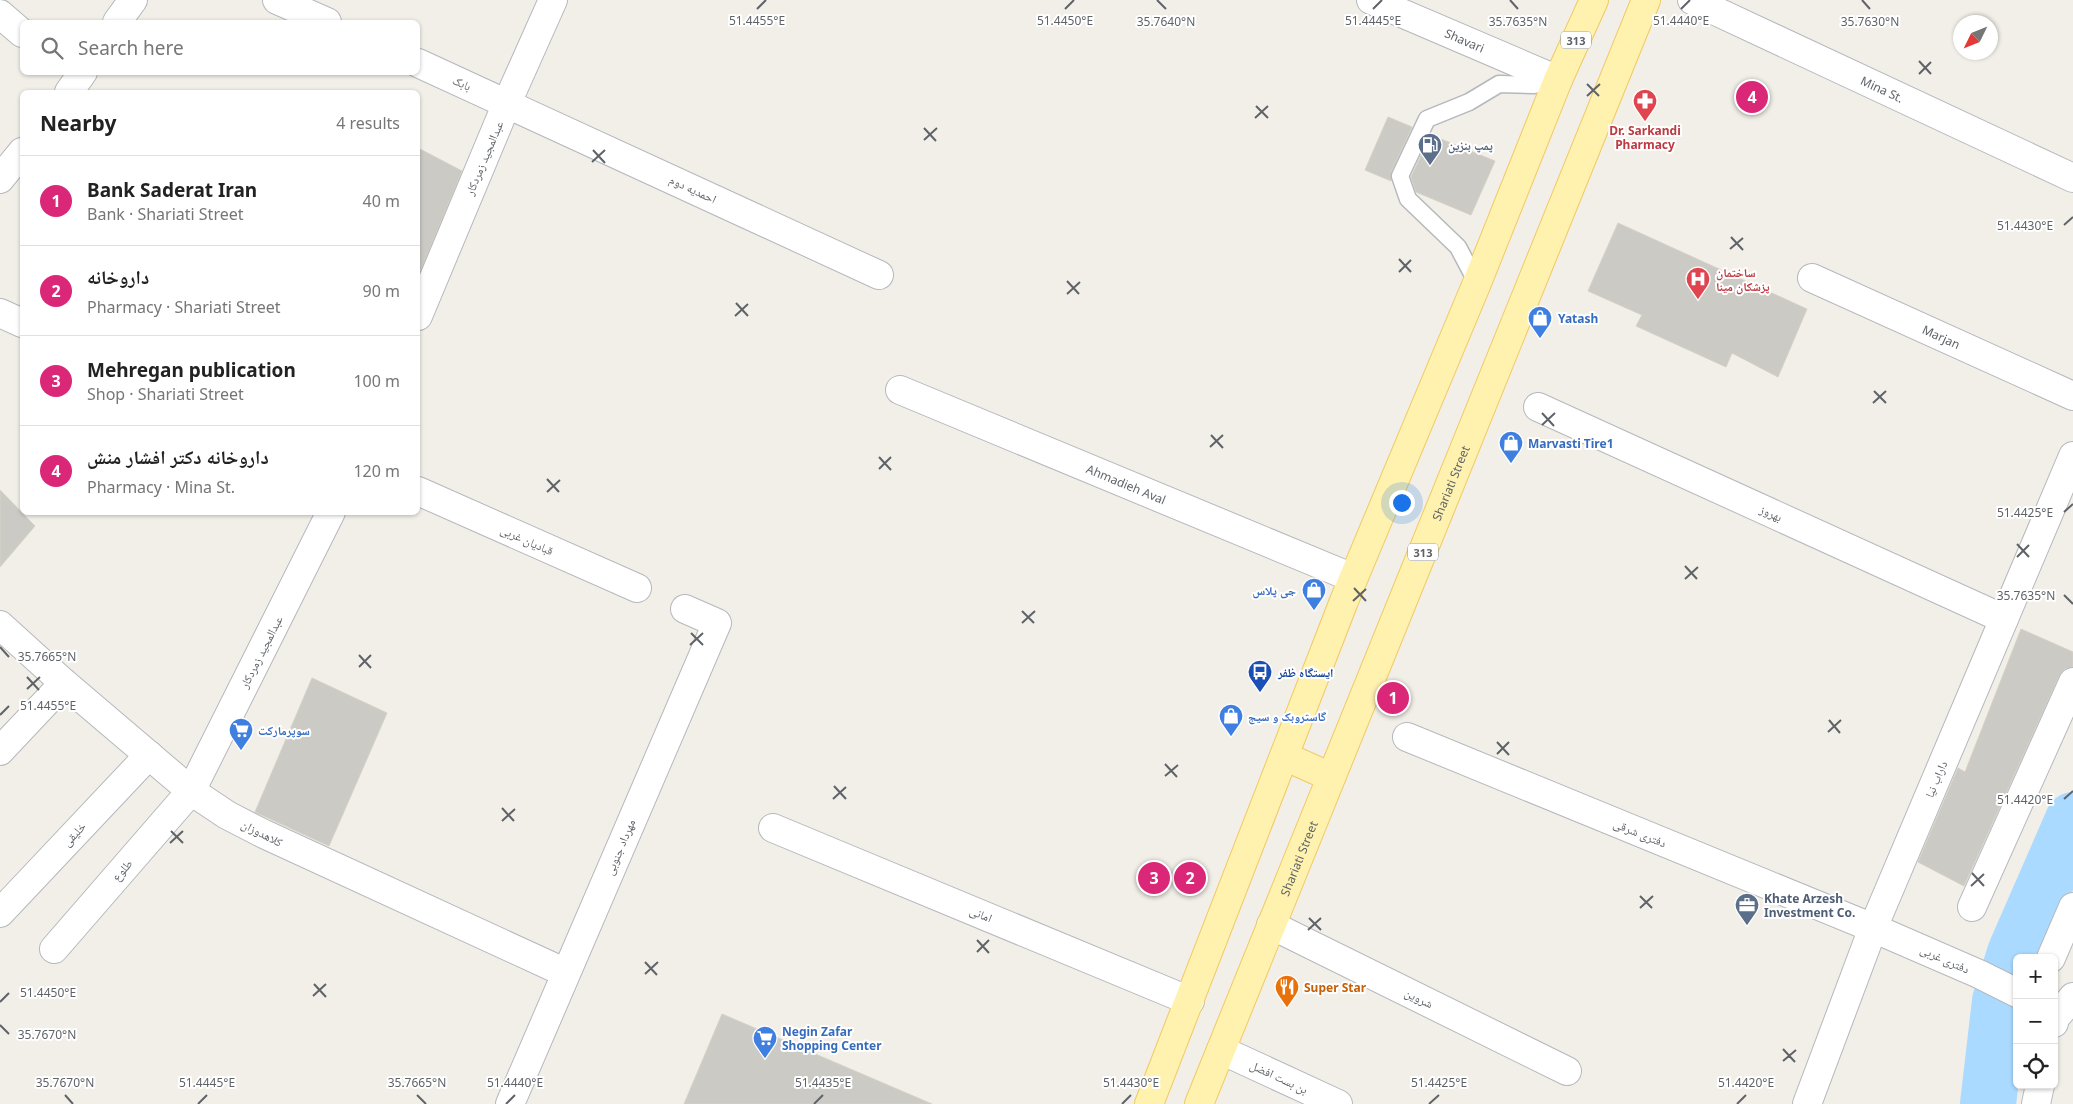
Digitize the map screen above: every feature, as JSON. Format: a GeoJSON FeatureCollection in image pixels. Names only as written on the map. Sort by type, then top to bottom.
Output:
{"type":"FeatureCollection","features":[{"type":"Feature","properties":{"kind":"main road","name":"313"},"geometry":{"type":"LineString","coordinates":[[1149,1104],[1353,578],[1477,283],[1558,80],[1594,0]]}},
{"type":"Feature","properties":{"kind":"main road","name":"Shariati Street"},"geometry":{"type":"LineString","coordinates":[[1199,1104],[1646,0]]}},
{"type":"Feature","properties":{"kind":"main road"},"geometry":{"type":"LineString","coordinates":[[1284,756],[1331,778]]}},
{"type":"Feature","properties":{"kind":"street"},"geometry":{"type":"LineString","coordinates":[[119,20],[133,0]]}},
{"type":"Feature","properties":{"kind":"street"},"geometry":{"type":"LineString","coordinates":[[277,0],[322,20]]}},
{"type":"Feature","properties":{"kind":"street","name":"عبدالمجید زمردکار"},"geometry":{"type":"LineString","coordinates":[[420,311],[507,103],[553,0]]}},
{"type":"Feature","properties":{"kind":"street","name":"Shavari"},"geometry":{"type":"LineString","coordinates":[[1371,0],[1558,80]]}},
{"type":"Feature","properties":{"kind":"street","name":"Mina St."},"geometry":{"type":"LineString","coordinates":[[1692,0],[2073,178]]}},
{"type":"Feature","properties":{"kind":"street"},"geometry":{"type":"LineString","coordinates":[[0,14],[20,31]]}},
{"type":"Feature","properties":{"kind":"street","name":"بابک"},"geometry":{"type":"LineString","coordinates":[[420,64],[507,103]]}},
{"type":"Feature","properties":{"kind":"street","name":"احمدیه دوم"},"geometry":{"type":"LineString","coordinates":[[507,103],[879,275]]}},
{"type":"Feature","properties":{"kind":"street"},"geometry":{"type":"LineString","coordinates":[[0,179],[20,154]]}},
{"type":"Feature","properties":{"kind":"street","name":"Marjan"},"geometry":{"type":"LineString","coordinates":[[1812,278],[2073,396]]}},
{"type":"Feature","properties":{"kind":"street"},"geometry":{"type":"LineString","coordinates":[[0,313],[20,322]]}},
{"type":"Feature","properties":{"kind":"street","name":"Ahmadieh Aval"},"geometry":{"type":"LineString","coordinates":[[900,390],[1353,578]]}},
{"type":"Feature","properties":{"kind":"street","name":"بهروز"},"geometry":{"type":"LineString","coordinates":[[1538,407],[2004,619]]}},
{"type":"Feature","properties":{"kind":"street","name":"داراب نیا"},"geometry":{"type":"LineString","coordinates":[[1807,1104],[1873,928],[2073,456]]}},
{"type":"Feature","properties":{"kind":"street","name":"قبادیان غربی"},"geometry":{"type":"LineString","coordinates":[[420,492],[637,588]]}},
{"type":"Feature","properties":{"kind":"street","name":"عبدالمجید زمردکار"},"geometry":{"type":"LineString","coordinates":[[190,791],[329,515]]}},
{"type":"Feature","properties":{"kind":"street","name":"مهرداد جنوبی"},"geometry":{"type":"LineString","coordinates":[[510,1104],[717,623],[685,609]]}},
{"type":"Feature","properties":{"kind":"street","name":"کلاهدوزان"},"geometry":{"type":"LineString","coordinates":[[0,625],[64,683],[190,791],[227,815],[264,834],[566,973]]}},
{"type":"Feature","properties":{"kind":"street"},"geometry":{"type":"LineString","coordinates":[[1972,907],[2073,682]]}},
{"type":"Feature","properties":{"kind":"street"},"geometry":{"type":"LineString","coordinates":[[0,751],[64,683]]}},
{"type":"Feature","properties":{"kind":"street","name":"دفتری شرقی"},"geometry":{"type":"LineString","coordinates":[[1407,738],[1873,928]]}},
{"type":"Feature","properties":{"kind":"street","name":"خلیقی"},"geometry":{"type":"LineString","coordinates":[[0,913],[149,755]]}},
{"type":"Feature","properties":{"kind":"street","name":"طلوع"},"geometry":{"type":"LineString","coordinates":[[54,949],[190,791]]}},
{"type":"Feature","properties":{"kind":"street","name":"امانی"},"geometry":{"type":"LineString","coordinates":[[773,828],[1190,1001]]}},
{"type":"Feature","properties":{"kind":"street"},"geometry":{"type":"LineString","coordinates":[[2052,954],[2073,907]]}},
{"type":"Feature","properties":{"kind":"street","name":"شروین"},"geometry":{"type":"LineString","coordinates":[[1271,925],[1568,1071]]}},
{"type":"Feature","properties":{"kind":"street","name":"دفتری غربی"},"geometry":{"type":"LineString","coordinates":[[1873,928],[1979,974],[2013,991]]}},
{"type":"Feature","properties":{"kind":"street"},"geometry":{"type":"LineString","coordinates":[[2058,1015],[2073,997]]}},
{"type":"Feature","properties":{"kind":"street","name":"بن بست افضل"},"geometry":{"type":"LineString","coordinates":[[1221,1050],[1338,1104]]}},
{"type":"Feature","properties":{"kind":"street"},"geometry":{"type":"LineString","coordinates":[[2036,1104],[2039,1089]]}},
{"type":"Feature","properties":{"kind":"lane"},"geometry":{"type":"LineString","coordinates":[[1477,283],[1458,247],[1408,199],[1400,176],[1427,119],[1468,102],[1499,84],[1534,85],[1558,80]]}},
{"type":"Feature","properties":{"kind":"building"},"geometry":{"type":"Polygon","coordinates":[[[1388,117],[1412,127],[1391,172],[1391,181],[1365,170],[1388,117]]]}},
{"type":"Feature","properties":{"kind":"building"},"geometry":{"type":"Polygon","coordinates":[[[1431,135],[1495,161],[1471,215],[1416,192],[1411,177],[1431,135]]]}},
{"type":"Feature","properties":{"kind":"building"},"geometry":{"type":"Polygon","coordinates":[[[420,149],[462,171],[420,272],[420,149]]]}},
{"type":"Feature","properties":{"kind":"building","name":"ساختمان پزشكان مينا"},"geometry":{"type":"Polygon","coordinates":[[[1618,223],[1807,309],[1778,377],[1732,353],[1726,367],[1636,326],[1642,315],[1588,291],[1618,223]]]}},
{"type":"Feature","properties":{"kind":"building"},"geometry":{"type":"Polygon","coordinates":[[[0,490],[20,511],[20,515],[24,515],[35,526],[0,567],[0,490]]]}},
{"type":"Feature","properties":{"kind":"building"},"geometry":{"type":"Polygon","coordinates":[[[2021,629],[2073,652],[2073,667],[2064,669],[2059,676],[1964,886],[1918,862],[1958,768],[1965,772],[2021,629]]]}},
{"type":"Feature","properties":{"kind":"building"},"geometry":{"type":"Polygon","coordinates":[[[312,678],[387,713],[329,846],[255,812],[312,678]]]}},
{"type":"Feature","properties":{"kind":"building","name":"Negin Zafar Shopping Center"},"geometry":{"type":"Polygon","coordinates":[[[722,1014],[932,1104],[684,1104],[722,1014]]]}},
{"type":"Feature","properties":{"kind":"waterway"},"geometry":{"type":"LineString","coordinates":[[1988,1104],[2000,1001],[2015,953],[2073,820]]}},
{"type":"Feature","properties":{"kind":"place","name":"داروخانه دکتر افشار منش"},"geometry":{"type":"Point","coordinates":[1752,97]}},
{"type":"Feature","properties":{"kind":"place","name":"Dr. Sarkandi Pharmacy"},"geometry":{"type":"Point","coordinates":[1645,122]}},
{"type":"Feature","properties":{"kind":"place","name":"پمپ بنزین"},"geometry":{"type":"Point","coordinates":[1430,166]}},
{"type":"Feature","properties":{"kind":"place","name":"ساختمان پزشكان مينا"},"geometry":{"type":"Point","coordinates":[1698,300]}},
{"type":"Feature","properties":{"kind":"place","name":"Yatash"},"geometry":{"type":"Point","coordinates":[1540,339]}},
{"type":"Feature","properties":{"kind":"place","name":"Marvasti Tire1"},"geometry":{"type":"Point","coordinates":[1511,464]}},
{"type":"Feature","properties":{"kind":"place","name":"جی پلاس"},"geometry":{"type":"Point","coordinates":[1314,611]}},
{"type":"Feature","properties":{"kind":"place","name":"ایستگاه ظفر"},"geometry":{"type":"Point","coordinates":[1260,693]}},
{"type":"Feature","properties":{"kind":"place","name":"Bank Saderat Iran"},"geometry":{"type":"Point","coordinates":[1393,698]}},
{"type":"Feature","properties":{"kind":"place","name":"گاستروبک و سیج"},"geometry":{"type":"Point","coordinates":[1231,737]}},
{"type":"Feature","properties":{"kind":"place","name":"سوپرمارکت"},"geometry":{"type":"Point","coordinates":[241,751]}},
{"type":"Feature","properties":{"kind":"place","name":"Mehregan publication"},"geometry":{"type":"Point","coordinates":[1154,878]}},
{"type":"Feature","properties":{"kind":"place","name":"داروخانه"},"geometry":{"type":"Point","coordinates":[1190,878]}},
{"type":"Feature","properties":{"kind":"place","name":"Khate Arzesh Investment Co."},"geometry":{"type":"Point","coordinates":[1747,926]}},
{"type":"Feature","properties":{"kind":"place","name":"Super Star"},"geometry":{"type":"Point","coordinates":[1287,1008]}},
{"type":"Feature","properties":{"kind":"place","name":"Negin Zafar Shopping Center"},"geometry":{"type":"Point","coordinates":[765,1059]}}]}
